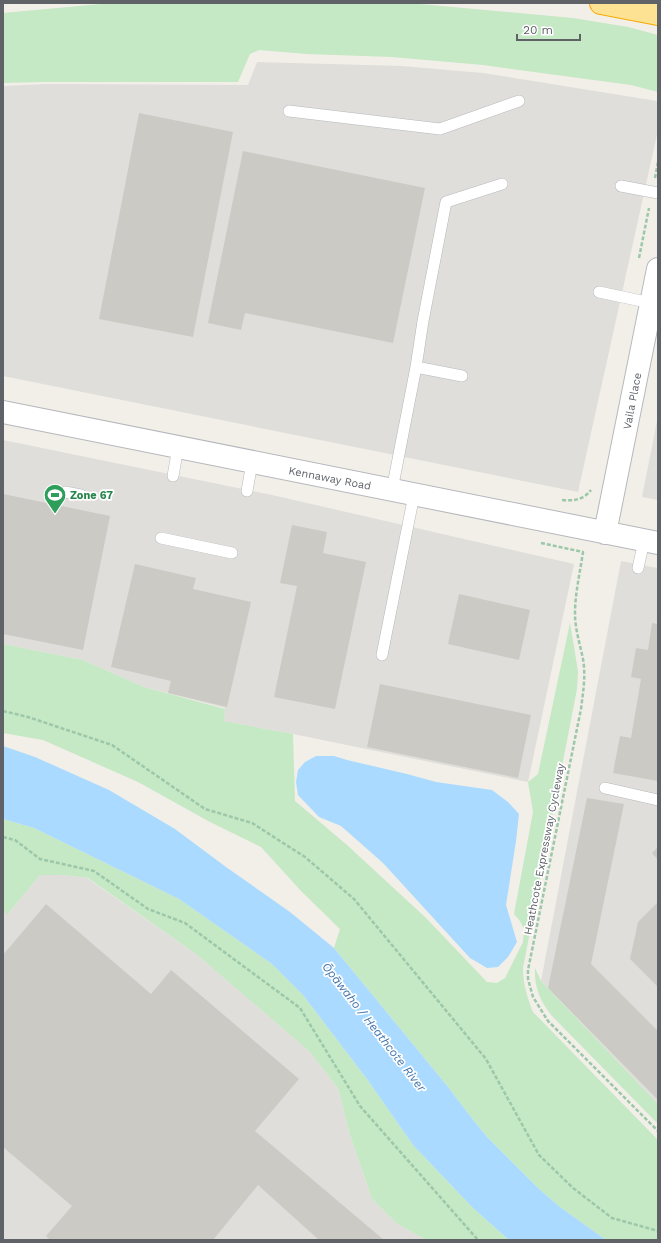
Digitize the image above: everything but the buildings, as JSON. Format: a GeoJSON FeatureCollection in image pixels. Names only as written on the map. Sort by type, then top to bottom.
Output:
{"type":"FeatureCollection","features":[{"type":"Feature","properties":{"kind":"highway"},"geometry":{"type":"LineString","coordinates":[[601,3],[658,14]]}},
{"type":"Feature","properties":{"kind":"street","name":"Vaila Place"},"geometry":{"type":"LineString","coordinates":[[605,533],[658,270]]}},
{"type":"Feature","properties":{"kind":"street","name":"Kennaway Road"},"geometry":{"type":"LineString","coordinates":[[3,412],[651,542]]}},
{"type":"Feature","properties":{"kind":"lane"},"geometry":{"type":"LineString","coordinates":[[289,111],[440,129],[519,101]]}},
{"type":"Feature","properties":{"kind":"lane"},"geometry":{"type":"LineString","coordinates":[[392,490],[446,202],[502,184]]}},
{"type":"Feature","properties":{"kind":"lane"},"geometry":{"type":"LineString","coordinates":[[621,186],[658,193]]}},
{"type":"Feature","properties":{"kind":"lane"},"geometry":{"type":"LineString","coordinates":[[599,292],[651,303]]}},
{"type":"Feature","properties":{"kind":"lane"},"geometry":{"type":"LineString","coordinates":[[416,367],[462,376]]}},
{"type":"Feature","properties":{"kind":"lane"},"geometry":{"type":"LineString","coordinates":[[173,476],[178,447]]}},
{"type":"Feature","properties":{"kind":"lane"},"geometry":{"type":"LineString","coordinates":[[247,491],[252,462]]}},
{"type":"Feature","properties":{"kind":"lane"},"geometry":{"type":"LineString","coordinates":[[65,492],[82,495]]}},
{"type":"Feature","properties":{"kind":"lane"},"geometry":{"type":"LineString","coordinates":[[382,655],[414,495]]}},
{"type":"Feature","properties":{"kind":"lane"},"geometry":{"type":"LineString","coordinates":[[161,538],[232,552]]}},
{"type":"Feature","properties":{"kind":"lane"},"geometry":{"type":"LineString","coordinates":[[638,568],[651,542]]}},
{"type":"Feature","properties":{"kind":"lane"},"geometry":{"type":"LineString","coordinates":[[605,788],[658,800]]}},
{"type":"Feature","properties":{"kind":"path","name":"Heathcote Expressway Cycleway"},"geometry":{"type":"LineString","coordinates":[[552,546],[583,552],[575,599],[575,615],[576,628],[583,659],[584,683],[581,709],[528,970],[530,989],[533,997],[548,1021],[658,1131]]}},
{"type":"Feature","properties":{"kind":"path"},"geometry":{"type":"LineString","coordinates":[[3,711],[28,717],[112,745],[205,809],[252,823],[305,857],[354,899],[486,1059],[539,1154],[573,1188],[612,1218],[658,1231]]}},
{"type":"Feature","properties":{"kind":"path"},"geometry":{"type":"LineString","coordinates":[[3,837],[15,840],[40,859],[94,870],[148,909],[185,923],[300,1008],[360,1106],[478,1240]]}},
{"type":"Feature","properties":{"kind":"shaded area"},"geometry":{"type":"Polygon","coordinates":[[[257,62],[402,66],[483,73],[657,101],[658,130],[578,492],[3,376],[3,86],[47,84],[248,85],[257,62]]]}},
{"type":"Feature","properties":{"kind":"shaded area"},"geometry":{"type":"Polygon","coordinates":[[[658,416],[658,500],[642,497],[658,416]]]}},
{"type":"Feature","properties":{"kind":"shaded area"},"geometry":{"type":"Polygon","coordinates":[[[3,440],[272,495],[574,564],[528,782],[224,721],[225,708],[144,687],[83,660],[3,644],[3,440]]]}},
{"type":"Feature","properties":{"kind":"shaded area"},"geometry":{"type":"Polygon","coordinates":[[[621,561],[658,568],[658,1104],[541,981],[621,561]]]}},
{"type":"Feature","properties":{"kind":"shaded area"},"geometry":{"type":"Polygon","coordinates":[[[40,875],[63,875],[87,878],[196,954],[309,1051],[338,1088],[350,1135],[372,1199],[396,1223],[426,1240],[3,1240],[3,909],[8,914],[40,875]]]}},
{"type":"Feature","properties":{"kind":"green space"},"geometry":{"type":"Polygon","coordinates":[[[112,3],[409,3],[573,18],[628,27],[658,35],[658,92],[631,85],[483,65],[392,57],[307,54],[259,50],[250,54],[238,82],[3,83],[3,13],[112,3]]]}},
{"type":"Feature","properties":{"kind":"green space"},"geometry":{"type":"Polygon","coordinates":[[[570,623],[578,671],[577,689],[523,968],[524,980],[527,996],[533,1012],[658,1140],[658,1240],[606,1240],[560,1207],[539,1189],[487,1137],[334,948],[340,929],[302,892],[261,847],[210,822],[138,782],[43,740],[3,733],[3,644],[83,660],[144,687],[225,709],[224,721],[293,734],[295,801],[347,845],[425,917],[487,982],[497,983],[505,978],[523,942],[524,929],[514,914],[533,812],[528,782],[538,774],[570,623]]]}},
{"type":"Feature","properties":{"kind":"green space"},"geometry":{"type":"Polygon","coordinates":[[[3,819],[34,828],[179,899],[272,964],[303,995],[367,1079],[413,1145],[472,1207],[509,1240],[426,1240],[396,1223],[372,1199],[350,1135],[338,1088],[309,1051],[196,954],[88,878],[63,875],[40,875],[7,915],[3,909],[3,819]]]}},
{"type":"Feature","properties":{"kind":"green space"},"geometry":{"type":"Polygon","coordinates":[[[535,968],[541,981],[658,1104],[658,1124],[552,1016],[544,1005],[539,994],[535,968]]]}},
{"type":"Feature","properties":{"kind":"water","name":"Ōpāwaho / Heathcote River"},"geometry":{"type":"Polygon","coordinates":[[[3,746],[35,757],[109,790],[175,829],[290,912],[334,948],[487,1137],[539,1189],[560,1207],[606,1240],[509,1240],[472,1207],[413,1145],[367,1079],[303,995],[272,964],[179,899],[34,828],[3,819],[3,746]]]}},
{"type":"Feature","properties":{"kind":"water"},"geometry":{"type":"Polygon","coordinates":[[[316,756],[334,756],[436,782],[492,790],[508,802],[519,814],[506,905],[517,942],[508,957],[498,967],[487,968],[470,958],[383,863],[341,826],[319,817],[298,795],[296,782],[298,770],[305,762],[316,756]]]}},
{"type":"Feature","properties":{"kind":"place","name":"Zone 67"},"geometry":{"type":"Point","coordinates":[55,514]}}]}
